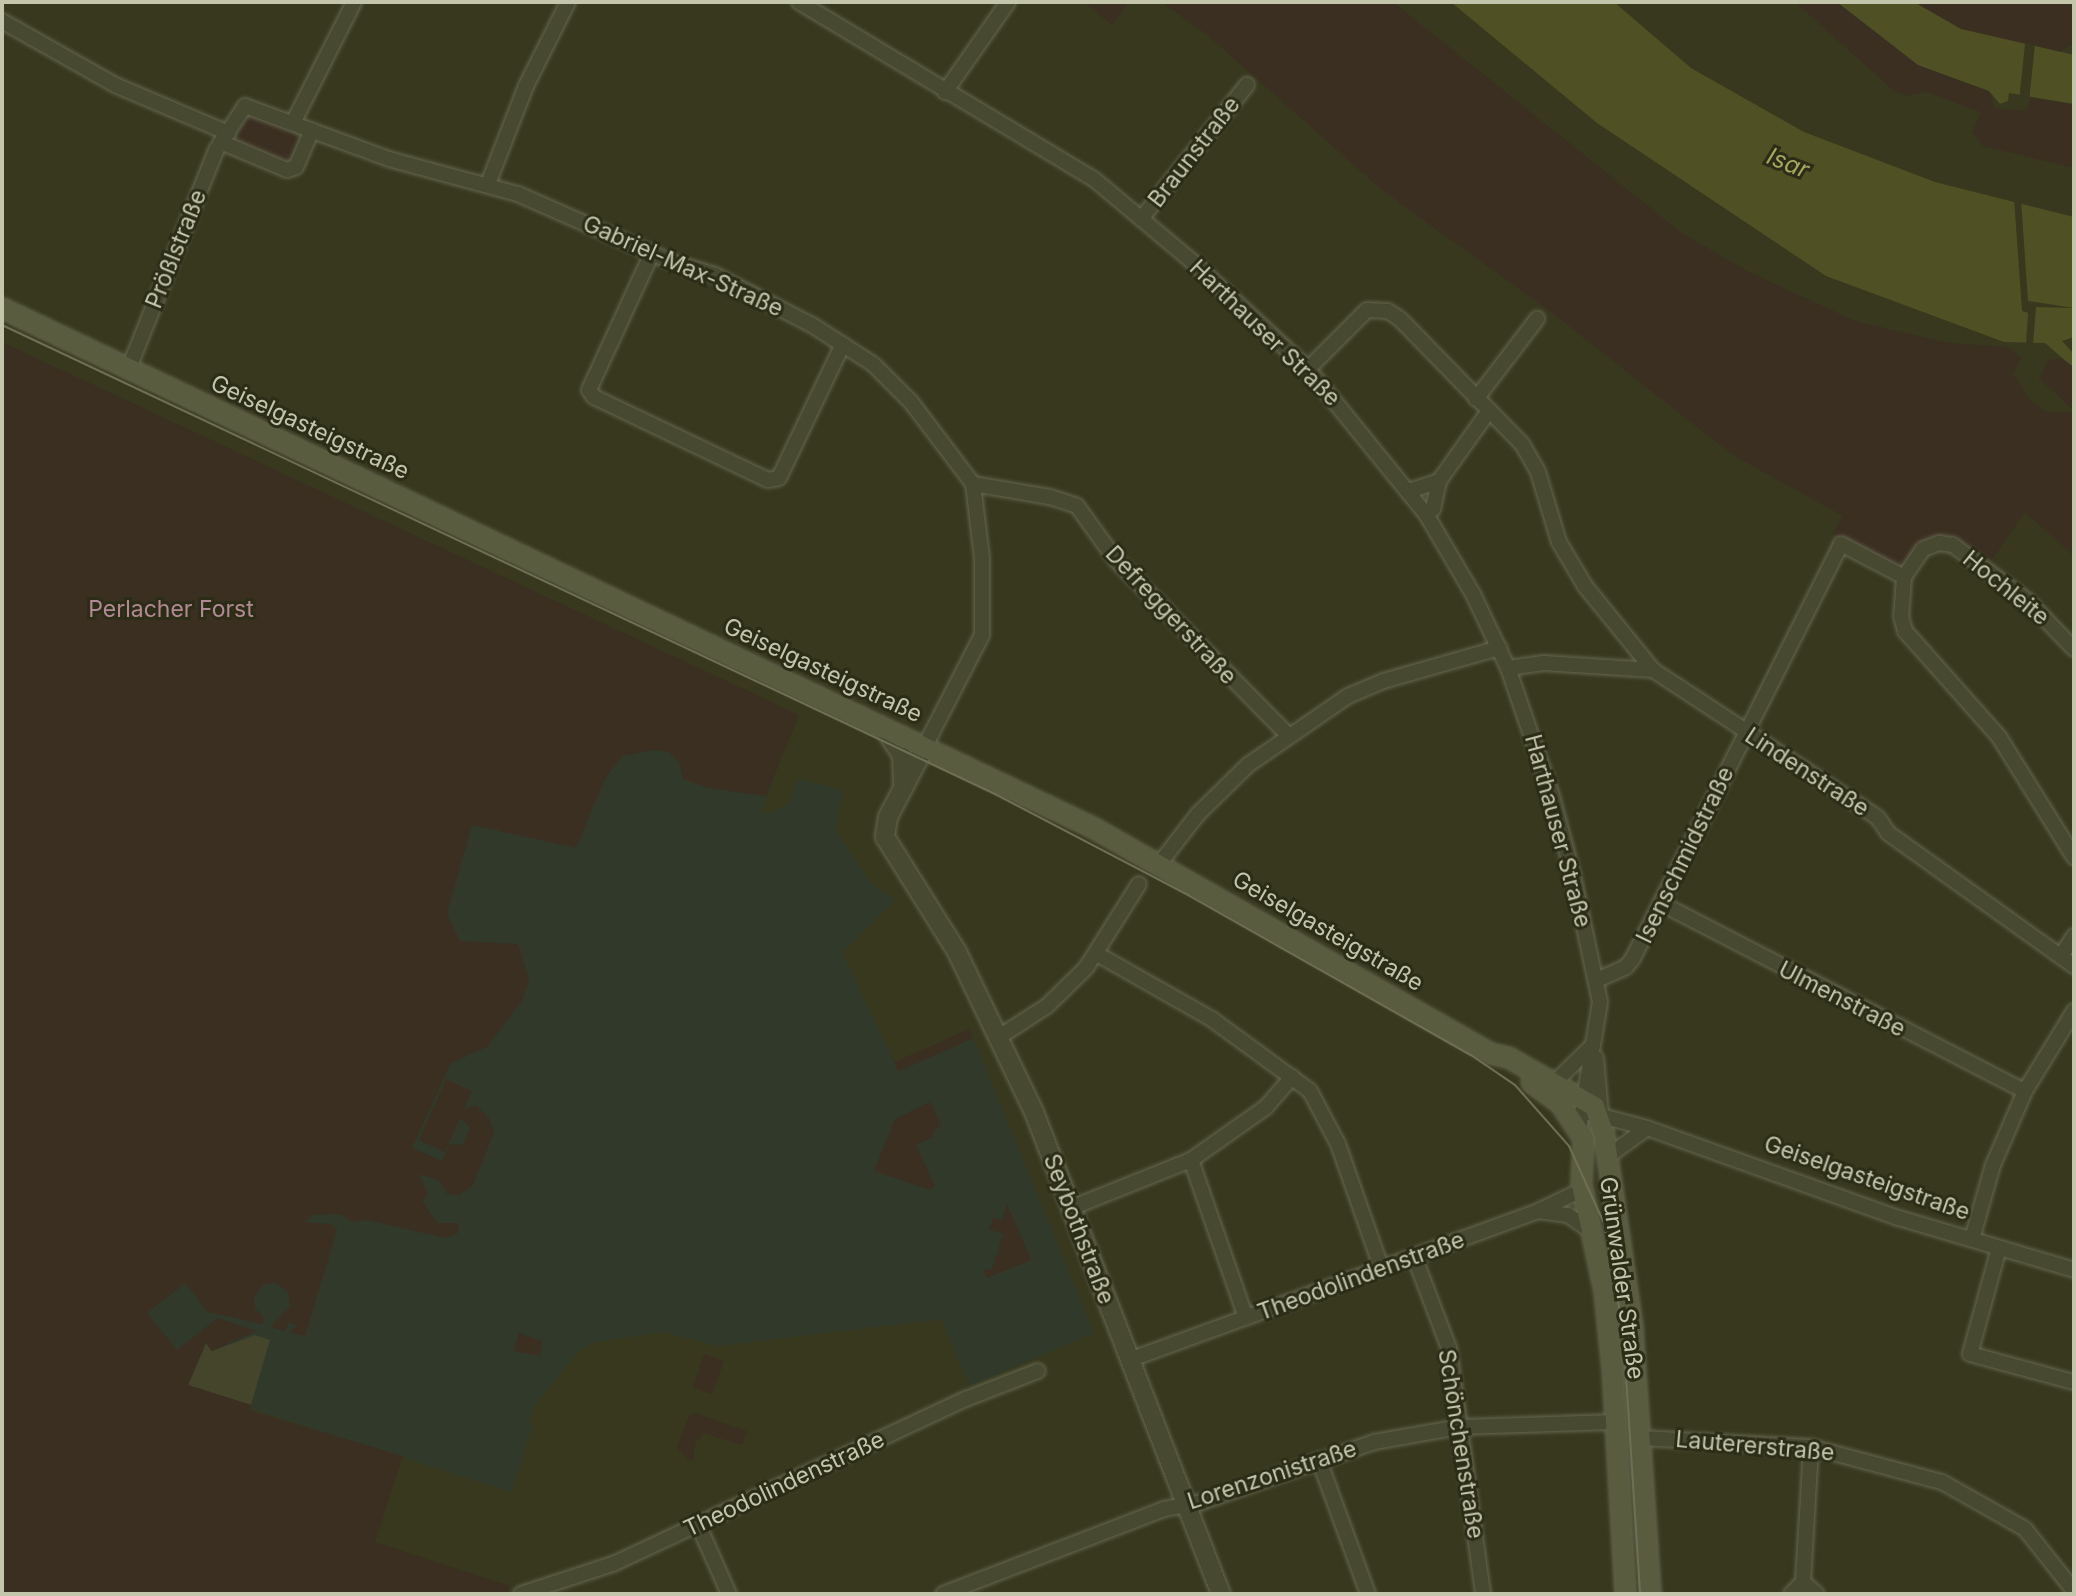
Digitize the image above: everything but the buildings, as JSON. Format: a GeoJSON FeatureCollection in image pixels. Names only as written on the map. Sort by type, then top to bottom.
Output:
{"type":"FeatureCollection","features":[{"type":"Feature","properties":{"kind":"main road","name":"Geiselgasteigstraße"},"geometry":{"type":"LineString","coordinates":[[2,308],[925,746],[1160,863],[1490,1053]]}},
{"type":"Feature","properties":{"kind":"main road","name":"Grünwalder Straße"},"geometry":{"type":"LineString","coordinates":[[1490,1053],[1587,1114],[1607,1157],[1632,1328],[1650,1594]]}},
{"type":"Feature","properties":{"kind":"main road","name":"Geiselgasteigstraße"},"geometry":{"type":"LineString","coordinates":[[1557,1093],[1587,1114]]}},
{"type":"Feature","properties":{"kind":"main road","name":"Grünwalder Straße"},"geometry":{"type":"LineString","coordinates":[[1587,1114],[1582,1191],[1608,1321],[1625,1594]]}},
{"type":"Feature","properties":{"kind":"main road"},"geometry":{"type":"LineString","coordinates":[[1582,1191],[1596,1186],[1612,1196]]}},
{"type":"Feature","properties":{"kind":"street"},"geometry":{"type":"LineString","coordinates":[[293,123],[354,2]]}},
{"type":"Feature","properties":{"kind":"street"},"geometry":{"type":"LineString","coordinates":[[488,184],[526,86],[568,2]]}},
{"type":"Feature","properties":{"kind":"street","name":"Harthauser Straße"},"geometry":{"type":"LineString","coordinates":[[799,2],[945,92],[1075,166],[1141,219],[1308,369],[1409,492],[1426,514],[1508,668],[1552,796],[1597,981]]}},
{"type":"Feature","properties":{"kind":"street"},"geometry":{"type":"LineString","coordinates":[[945,92],[1008,2]]}},
{"type":"Feature","properties":{"kind":"street"},"geometry":{"type":"LineString","coordinates":[[2,21],[115,85],[287,170],[296,167],[312,130]]}},
{"type":"Feature","properties":{"kind":"street","name":"Braunstraße"},"geometry":{"type":"LineString","coordinates":[[1141,219],[1247,85]]}},
{"type":"Feature","properties":{"kind":"street","name":"Gabriel-Max-Straße"},"geometry":{"type":"LineString","coordinates":[[225,138],[245,106],[389,159],[488,184],[652,253],[715,275],[843,344],[873,364],[911,402],[973,484]]}},
{"type":"Feature","properties":{"kind":"street","name":"Prößlstraße"},"geometry":{"type":"LineString","coordinates":[[129,368],[225,138]]}},
{"type":"Feature","properties":{"kind":"street"},"geometry":{"type":"LineString","coordinates":[[652,253],[589,390],[594,397],[768,480],[779,478],[843,344]]}},
{"type":"Feature","properties":{"kind":"street"},"geometry":{"type":"LineString","coordinates":[[1308,369],[1356,316],[1378,309],[1400,319],[1522,444],[1538,472],[1559,542],[1584,586],[1653,670]]}},
{"type":"Feature","properties":{"kind":"street"},"geometry":{"type":"LineString","coordinates":[[1476,399],[1537,319]]}},
{"type":"Feature","properties":{"kind":"street"},"geometry":{"type":"LineString","coordinates":[[1426,514],[1433,509],[1440,481],[1489,411]]}},
{"type":"Feature","properties":{"kind":"street"},"geometry":{"type":"LineString","coordinates":[[1409,492],[1418,485],[1440,481]]}},
{"type":"Feature","properties":{"kind":"street"},"geometry":{"type":"LineString","coordinates":[[925,746],[982,635],[982,558],[973,484]]}},
{"type":"Feature","properties":{"kind":"street","name":"Defreggerstraße"},"geometry":{"type":"LineString","coordinates":[[973,484],[1077,506],[1123,568],[1288,735]]}},
{"type":"Feature","properties":{"kind":"street","name":"Hochleite"},"geometry":{"type":"LineString","coordinates":[[1904,577],[1923,549],[1938,543],[1953,545],[2028,601],[2074,649]]}},
{"type":"Feature","properties":{"kind":"street","name":"Isenschmidstraße"},"geometry":{"type":"LineString","coordinates":[[1597,981],[1626,967],[1661,904],[1841,544],[1904,577]]}},
{"type":"Feature","properties":{"kind":"street"},"geometry":{"type":"LineString","coordinates":[[1904,577],[1901,616],[1905,631],[1999,737],[2074,857]]}},
{"type":"Feature","properties":{"kind":"street"},"geometry":{"type":"LineString","coordinates":[[1160,863],[1222,790],[1288,735],[1348,696],[1383,681],[1499,648]]}},
{"type":"Feature","properties":{"kind":"street"},"geometry":{"type":"LineString","coordinates":[[1508,668],[1544,663],[1653,670]]}},
{"type":"Feature","properties":{"kind":"street","name":"Lindenstraße"},"geometry":{"type":"LineString","coordinates":[[1653,670],[1878,818],[1888,834],[2074,966]]}},
{"type":"Feature","properties":{"kind":"street"},"geometry":{"type":"LineString","coordinates":[[881,725],[902,755],[902,787]]}},
{"type":"Feature","properties":{"kind":"street","name":"Seybothstraße"},"geometry":{"type":"LineString","coordinates":[[925,746],[902,787],[886,825],[886,837],[957,952],[999,1037],[1071,1208],[1221,1594]]}},
{"type":"Feature","properties":{"kind":"street"},"geometry":{"type":"LineString","coordinates":[[999,1037],[1046,1006],[1097,954],[1139,884]]}},
{"type":"Feature","properties":{"kind":"street","name":"Ulmenstraße"},"geometry":{"type":"LineString","coordinates":[[1661,904],[2025,1091]]}},
{"type":"Feature","properties":{"kind":"street"},"geometry":{"type":"LineString","coordinates":[[2061,956],[2074,936]]}},
{"type":"Feature","properties":{"kind":"street"},"geometry":{"type":"LineString","coordinates":[[1097,954],[1213,1020],[1292,1077],[1321,1106],[1381,1267]]}},
{"type":"Feature","properties":{"kind":"street"},"geometry":{"type":"LineString","coordinates":[[1587,1114],[1595,1042],[1597,981]]}},
{"type":"Feature","properties":{"kind":"street"},"geometry":{"type":"LineString","coordinates":[[1972,1239],[1993,1165],[2025,1091],[2074,1011]]}},
{"type":"Feature","properties":{"kind":"street"},"geometry":{"type":"LineString","coordinates":[[1557,1093],[1595,1042]]}},
{"type":"Feature","properties":{"kind":"street"},"geometry":{"type":"LineString","coordinates":[[1587,1114],[1595,1042]]}},
{"type":"Feature","properties":{"kind":"street"},"geometry":{"type":"LineString","coordinates":[[1071,1208],[1191,1160],[1266,1107],[1292,1077]]}},
{"type":"Feature","properties":{"kind":"street","name":"Geiselgasteigstraße"},"geometry":{"type":"LineString","coordinates":[[1587,1114],[1647,1128],[1999,1248],[2074,1270]]}},
{"type":"Feature","properties":{"kind":"street"},"geometry":{"type":"LineString","coordinates":[[1607,1157],[1647,1128]]}},
{"type":"Feature","properties":{"kind":"street"},"geometry":{"type":"LineString","coordinates":[[1191,1160],[1246,1318]]}},
{"type":"Feature","properties":{"kind":"street","name":"Theodolindenstraße"},"geometry":{"type":"LineString","coordinates":[[1129,1360],[1538,1211],[1582,1191]]}},
{"type":"Feature","properties":{"kind":"street"},"geometry":{"type":"LineString","coordinates":[[1538,1211],[1568,1215],[1591,1231]]}},
{"type":"Feature","properties":{"kind":"street"},"geometry":{"type":"LineString","coordinates":[[1999,1248],[1970,1354],[2074,1382]]}},
{"type":"Feature","properties":{"kind":"street","name":"Schönchenstraße"},"geometry":{"type":"LineString","coordinates":[[1414,1256],[1449,1348],[1483,1594]]}},
{"type":"Feature","properties":{"kind":"street","name":"Theodolindenstraße"},"geometry":{"type":"LineString","coordinates":[[524,1592],[605,1567],[966,1399],[1038,1371]]}},
{"type":"Feature","properties":{"kind":"street","name":"Lorenzonistraße"},"geometry":{"type":"LineString","coordinates":[[943,1594],[1164,1509],[1185,1505],[1374,1442],[1460,1427],[1616,1422]]}},
{"type":"Feature","properties":{"kind":"street","name":"Lautererstraße"},"geometry":{"type":"LineString","coordinates":[[1640,1438],[1811,1447],[1911,1472],[1973,1496],[2025,1529],[2074,1591]]}},
{"type":"Feature","properties":{"kind":"street"},"geometry":{"type":"LineString","coordinates":[[1791,1594],[1803,1582],[1811,1447]]}},
{"type":"Feature","properties":{"kind":"street"},"geometry":{"type":"LineString","coordinates":[[1319,1460],[1368,1594]]}},
{"type":"Feature","properties":{"kind":"street"},"geometry":{"type":"LineString","coordinates":[[698,1524],[729,1594]]}},
{"type":"Feature","properties":{"kind":"street"},"geometry":{"type":"LineString","coordinates":[[1803,1582],[1817,1594]]}},
{"type":"Feature","properties":{"kind":"shaded area"},"geometry":{"type":"Polygon","coordinates":[[[364,572],[783,752],[761,813],[772,813],[790,802],[798,779],[843,790],[835,829],[870,882],[895,900],[842,953],[898,1070],[973,1038],[1094,1333],[970,1386],[941,1319],[719,1346],[663,1332],[595,1342],[580,1350],[534,1406],[529,1422],[533,1424],[511,1492],[89,1357],[364,572]]]}},
{"type":"Feature","properties":{"kind":"shaded area"},"geometry":{"type":"Polygon","coordinates":[[[255,1335],[270,1340],[251,1405],[188,1385],[206,1343],[212,1351],[255,1335]]]}},
{"type":"Feature","properties":{"kind":"green space"},"geometry":{"type":"Polygon","coordinates":[[[1084,2],[1129,2],[1112,25],[1084,2]]]}},
{"type":"Feature","properties":{"kind":"green space"},"geometry":{"type":"Polygon","coordinates":[[[1161,2],[1393,2],[1682,233],[1747,271],[1855,321],[1949,343],[2009,347],[2022,358],[2013,373],[2030,400],[2048,412],[2074,412],[2074,556],[2025,512],[1992,560],[1950,537],[1923,541],[1904,570],[1833,533],[1843,516],[1731,454],[1551,312],[1383,191],[1206,34],[1161,2]]]}},
{"type":"Feature","properties":{"kind":"green space"},"geometry":{"type":"Polygon","coordinates":[[[1795,2],[1837,2],[1918,65],[1989,91],[1995,109],[2027,111],[2030,98],[2074,104],[2074,168],[1983,146],[1972,132],[1981,112],[1926,92],[1909,96],[1894,91],[1795,2]]]}},
{"type":"Feature","properties":{"kind":"green space"},"geometry":{"type":"Polygon","coordinates":[[[1914,2],[2074,2],[2074,43],[2058,53],[1961,29],[1914,2]]]}},
{"type":"Feature","properties":{"kind":"green space"},"geometry":{"type":"Polygon","coordinates":[[[255,115],[288,129],[298,140],[287,167],[235,144],[245,116],[255,115]]]}},
{"type":"Feature","properties":{"kind":"green space","name":"Perlacher Forst"},"geometry":{"type":"Polygon","coordinates":[[[2,342],[799,715],[766,796],[708,788],[683,779],[679,762],[669,752],[653,750],[622,756],[605,779],[576,848],[472,825],[447,914],[460,941],[518,944],[529,979],[523,999],[487,1047],[451,1063],[412,1148],[442,1161],[450,1144],[463,1145],[470,1127],[460,1118],[445,1152],[419,1140],[446,1079],[472,1091],[464,1109],[476,1105],[489,1118],[494,1132],[473,1185],[459,1195],[447,1194],[440,1181],[419,1174],[428,1195],[422,1201],[438,1223],[459,1223],[458,1233],[445,1238],[367,1220],[353,1222],[340,1214],[313,1215],[304,1222],[330,1224],[337,1230],[305,1336],[289,1332],[297,1326],[289,1322],[285,1331],[271,1327],[290,1306],[288,1292],[276,1283],[263,1285],[254,1297],[255,1308],[264,1318],[262,1324],[208,1312],[185,1283],[147,1313],[177,1350],[218,1318],[256,1331],[212,1351],[206,1343],[188,1385],[251,1405],[249,1410],[403,1456],[375,1542],[510,1586],[506,1594],[2,1594],[2,342]]]}},
{"type":"Feature","properties":{"kind":"green space"},"geometry":{"type":"Polygon","coordinates":[[[2074,357],[2074,411],[2039,378],[2049,360],[2074,357]]]}},
{"type":"Feature","properties":{"kind":"green space"},"geometry":{"type":"Polygon","coordinates":[[[969,1029],[973,1038],[898,1071],[894,1062],[969,1029]]]}},
{"type":"Feature","properties":{"kind":"green space"},"geometry":{"type":"Polygon","coordinates":[[[930,1102],[941,1126],[934,1130],[933,1137],[916,1145],[935,1186],[930,1190],[874,1171],[895,1119],[930,1102]]]}},
{"type":"Feature","properties":{"kind":"green space"},"geometry":{"type":"Polygon","coordinates":[[[1007,1204],[1031,1260],[987,1278],[983,1270],[992,1269],[1003,1234],[989,1229],[993,1218],[1002,1220],[1007,1204]]]}},
{"type":"Feature","properties":{"kind":"green space"},"geometry":{"type":"Polygon","coordinates":[[[519,1333],[542,1341],[540,1356],[513,1351],[519,1333]]]}},
{"type":"Feature","properties":{"kind":"green space"},"geometry":{"type":"Polygon","coordinates":[[[704,1354],[724,1361],[712,1394],[693,1387],[704,1354]]]}},
{"type":"Feature","properties":{"kind":"green space"},"geometry":{"type":"Polygon","coordinates":[[[695,1413],[747,1431],[742,1445],[703,1433],[700,1440],[696,1439],[693,1461],[689,1460],[677,1448],[689,1415],[695,1413]]]}},
{"type":"Feature","properties":{"kind":"water","name":"Isar"},"geometry":{"type":"Polygon","coordinates":[[[1451,2],[1614,2],[1691,68],[1804,132],[1935,182],[2074,217],[2074,337],[2062,341],[2074,354],[2068,363],[2045,343],[2004,342],[1826,276],[1597,123],[1451,2]]]}},
{"type":"Feature","properties":{"kind":"water"},"geometry":{"type":"Polygon","coordinates":[[[1837,2],[1914,2],[1961,29],[2074,55],[2074,104],[2009,93],[2008,101],[2000,104],[1989,91],[1918,65],[1837,2]]]}},
{"type":"Feature","properties":{"kind":"pier"},"geometry":{"type":"Polygon","coordinates":[[[2025,44],[2035,45],[2029,98],[2019,97],[2025,44]]]}},
{"type":"Feature","properties":{"kind":"pier"},"geometry":{"type":"Polygon","coordinates":[[[2014,198],[2021,200],[2028,301],[2074,308],[2036,307],[2033,345],[2026,344],[2028,313],[2022,311],[2014,198]]]}},
{"type":"Feature","properties":{"kind":"tram line"},"geometry":{"type":"LineString","coordinates":[[2,325],[997,795],[1188,895],[1471,1055],[1515,1085],[1569,1146],[1604,1223],[1623,1329],[1640,1594]]}}]}
